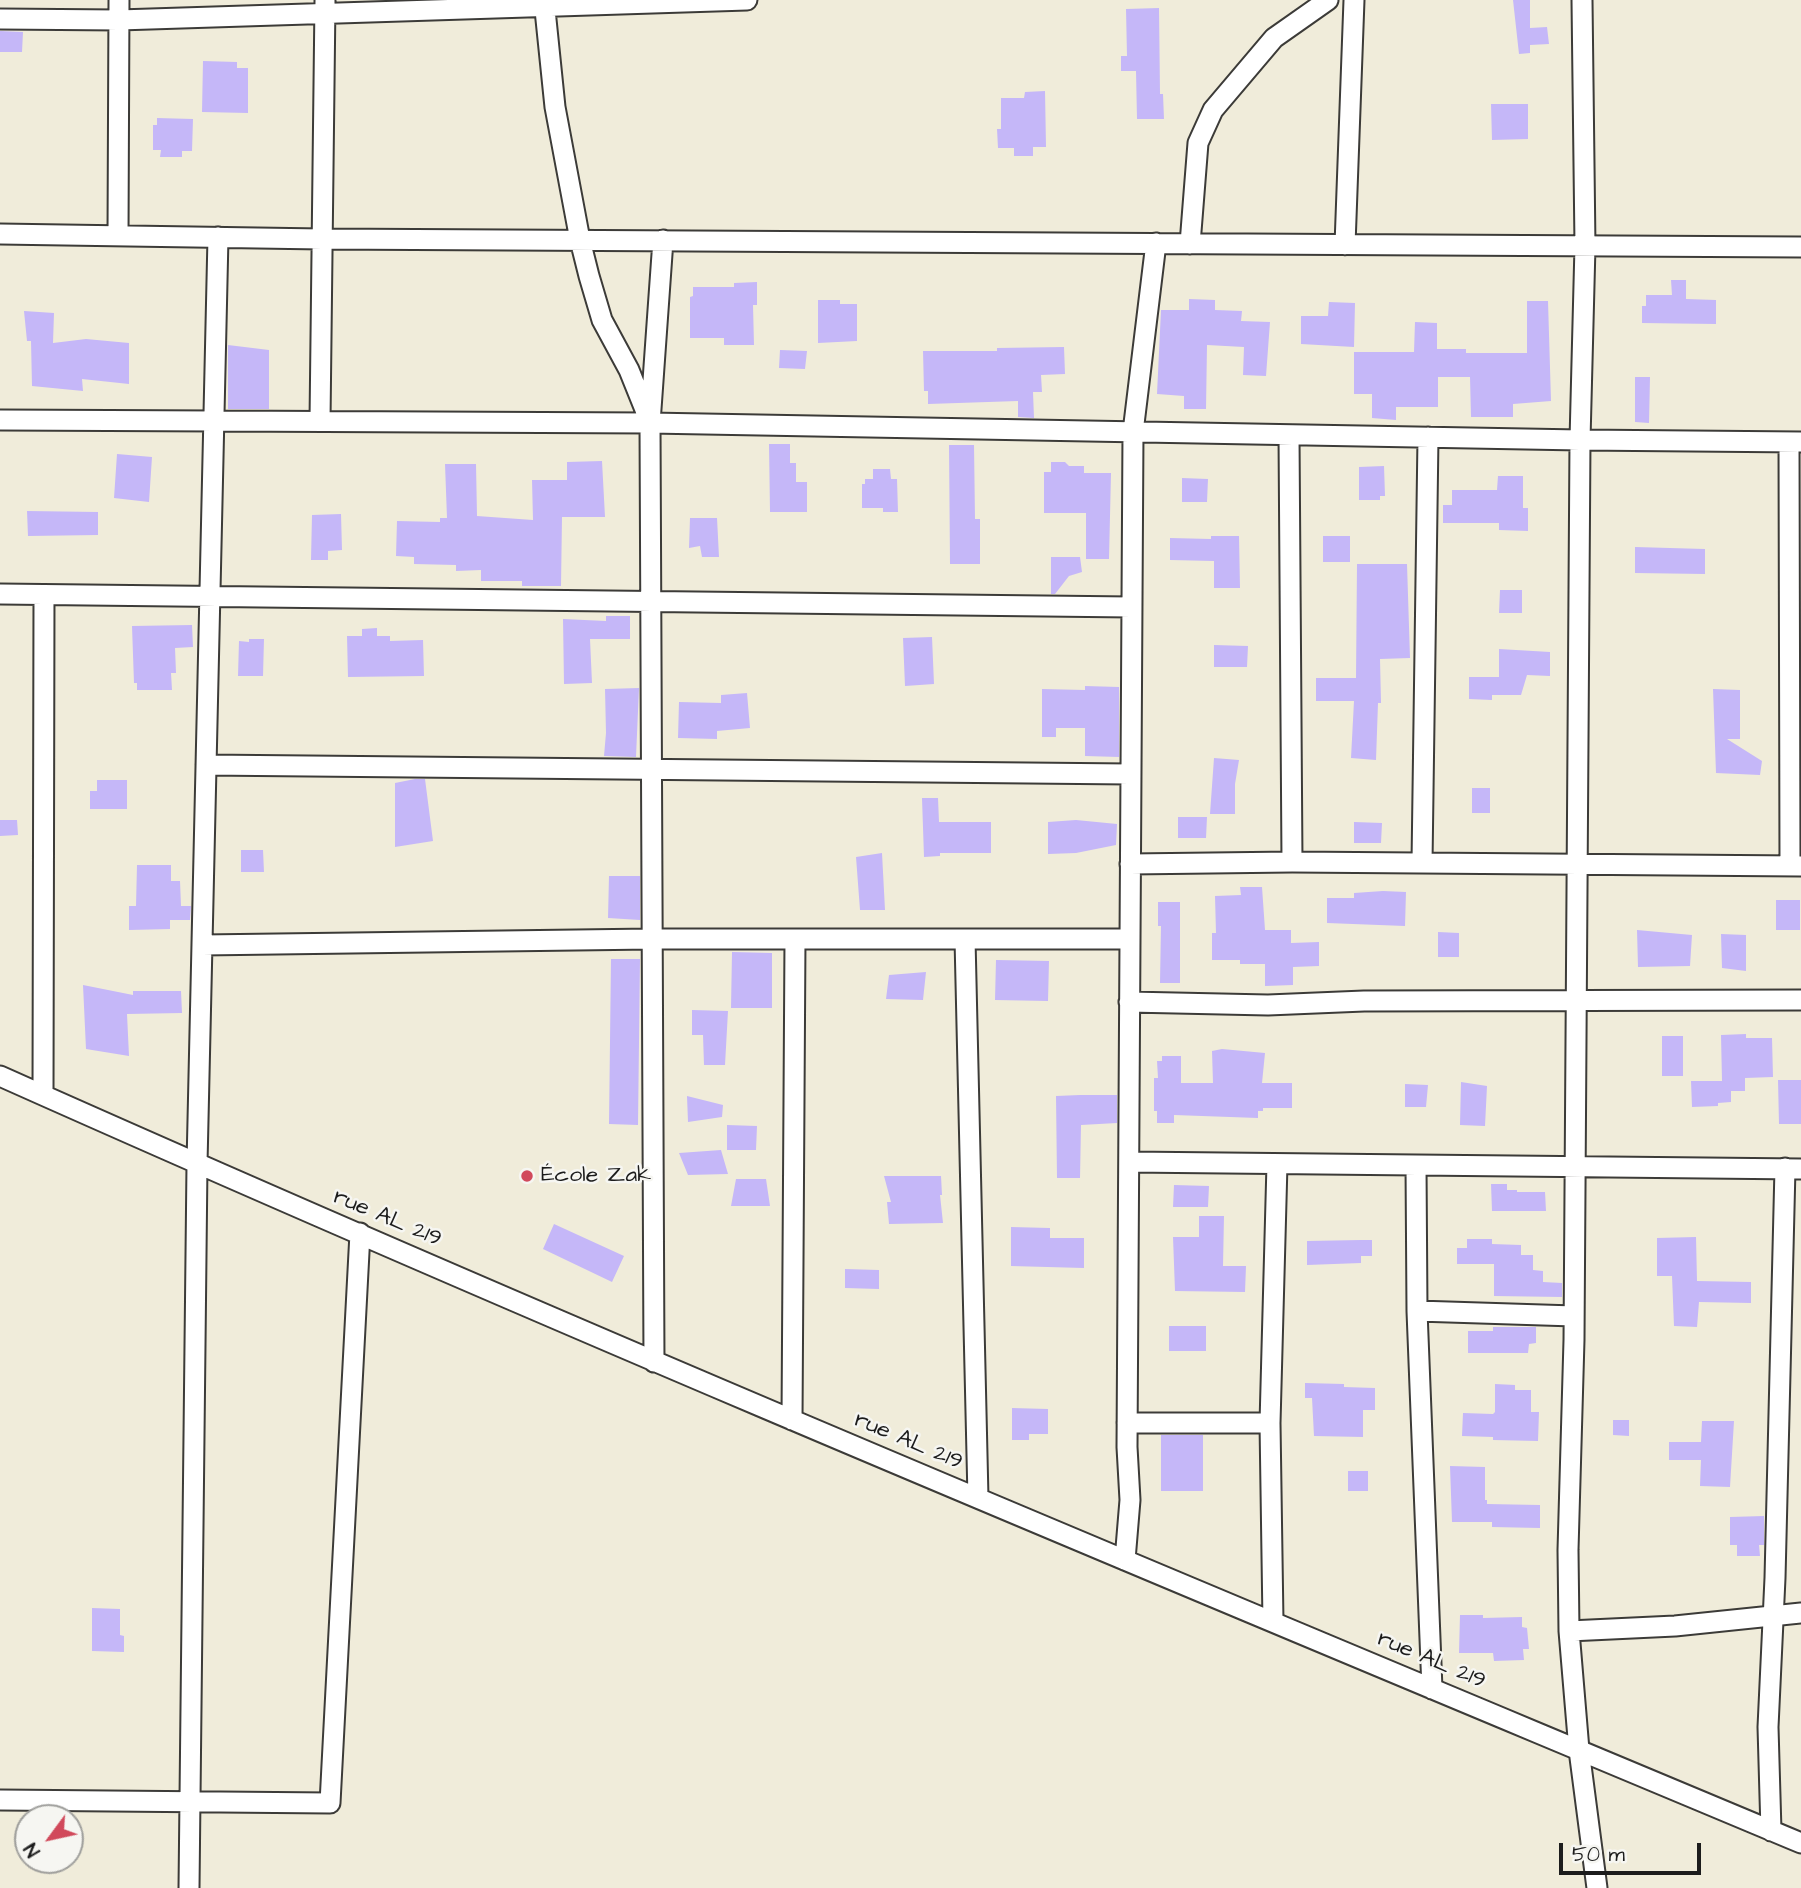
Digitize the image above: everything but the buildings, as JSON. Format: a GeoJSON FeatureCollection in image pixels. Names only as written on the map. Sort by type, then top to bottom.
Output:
{"type":"FeatureCollection","features":[{"type":"Feature","properties":{"kind":"street"},"geometry":{"type":"LineString","coordinates":[[118,236],[119,0]]}},
{"type":"Feature","properties":{"kind":"street"},"geometry":{"type":"LineString","coordinates":[[0,19],[119,20],[325,7],[747,0]]}},
{"type":"Feature","properties":{"kind":"street"},"geometry":{"type":"LineString","coordinates":[[1190,244],[1198,143],[1213,110],[1274,38],[1328,0]]}},
{"type":"Feature","properties":{"kind":"street"},"geometry":{"type":"LineString","coordinates":[[1345,244],[1354,0]]}},
{"type":"Feature","properties":{"kind":"street"},"geometry":{"type":"LineString","coordinates":[[1582,0],[1586,246],[1580,440],[1574,1316],[1568,1550],[1569,1631],[1579,1750],[1597,1888]]}},
{"type":"Feature","properties":{"kind":"street"},"geometry":{"type":"LineString","coordinates":[[544,3],[555,107],[580,240],[603,320],[629,370],[650,423]]}},
{"type":"Feature","properties":{"kind":"street"},"geometry":{"type":"LineString","coordinates":[[320,421],[325,7]]}},
{"type":"Feature","properties":{"kind":"street"},"geometry":{"type":"LineString","coordinates":[[0,234],[322,239],[1801,247]]}},
{"type":"Feature","properties":{"kind":"street"},"geometry":{"type":"LineString","coordinates":[[190,1888],[197,1164],[218,237]]}},
{"type":"Feature","properties":{"kind":"street"},"geometry":{"type":"LineString","coordinates":[[654,1362],[650,423],[663,240]]}},
{"type":"Feature","properties":{"kind":"street"},"geometry":{"type":"LineString","coordinates":[[1125,1560],[1130,1500],[1129,1002],[1133,432],[1156,243]]}},
{"type":"Feature","properties":{"kind":"street"},"geometry":{"type":"LineString","coordinates":[[0,420],[650,423],[1795,442],[1795,866],[1292,862],[1130,864]]}},
{"type":"Feature","properties":{"kind":"street"},"geometry":{"type":"LineString","coordinates":[[1289,435],[1292,862]]}},
{"type":"Feature","properties":{"kind":"street"},"geometry":{"type":"LineString","coordinates":[[1422,863],[1429,438]]}},
{"type":"Feature","properties":{"kind":"street"},"geometry":{"type":"LineString","coordinates":[[0,594],[1131,607]]}},
{"type":"Feature","properties":{"kind":"street"},"geometry":{"type":"LineString","coordinates":[[43,1095],[44,595]]}},
{"type":"Feature","properties":{"kind":"street"},"geometry":{"type":"LineString","coordinates":[[206,765],[1130,774]]}},
{"type":"Feature","properties":{"kind":"street"},"geometry":{"type":"LineString","coordinates":[[202,945],[651,939],[1130,939]]}},
{"type":"Feature","properties":{"kind":"street"},"geometry":{"type":"LineString","coordinates":[[792,1420],[795,939]]}},
{"type":"Feature","properties":{"kind":"street"},"geometry":{"type":"LineString","coordinates":[[964,939],[978,1498]]}},
{"type":"Feature","properties":{"kind":"street"},"geometry":{"type":"LineString","coordinates":[[1129,1002],[1268,1005],[1364,1001],[1801,1000]]}},
{"type":"Feature","properties":{"kind":"street","name":"rue AL 219"},"geometry":{"type":"LineString","coordinates":[[0,1076],[654,1362],[1801,1843]]}},
{"type":"Feature","properties":{"kind":"street"},"geometry":{"type":"LineString","coordinates":[[1129,1162],[1793,1168],[1768,1727],[1771,1831]]}},
{"type":"Feature","properties":{"kind":"street"},"geometry":{"type":"LineString","coordinates":[[1273,1622],[1270,1423],[1278,1164]]}},
{"type":"Feature","properties":{"kind":"street"},"geometry":{"type":"LineString","coordinates":[[1416,1165],[1417,1311],[1432,1689]]}},
{"type":"Feature","properties":{"kind":"street"},"geometry":{"type":"LineString","coordinates":[[0,1800],[330,1803],[360,1233]]}},
{"type":"Feature","properties":{"kind":"street"},"geometry":{"type":"LineString","coordinates":[[1417,1311],[1574,1316]]}},
{"type":"Feature","properties":{"kind":"street"},"geometry":{"type":"LineString","coordinates":[[1128,1423],[1270,1423]]}},
{"type":"Feature","properties":{"kind":"street"},"geometry":{"type":"LineString","coordinates":[[1569,1631],[1675,1626],[1801,1613]]}},
{"type":"Feature","properties":{"kind":"place","name":"École Zak"},"geometry":{"type":"Point","coordinates":[527,1176]}}]}
